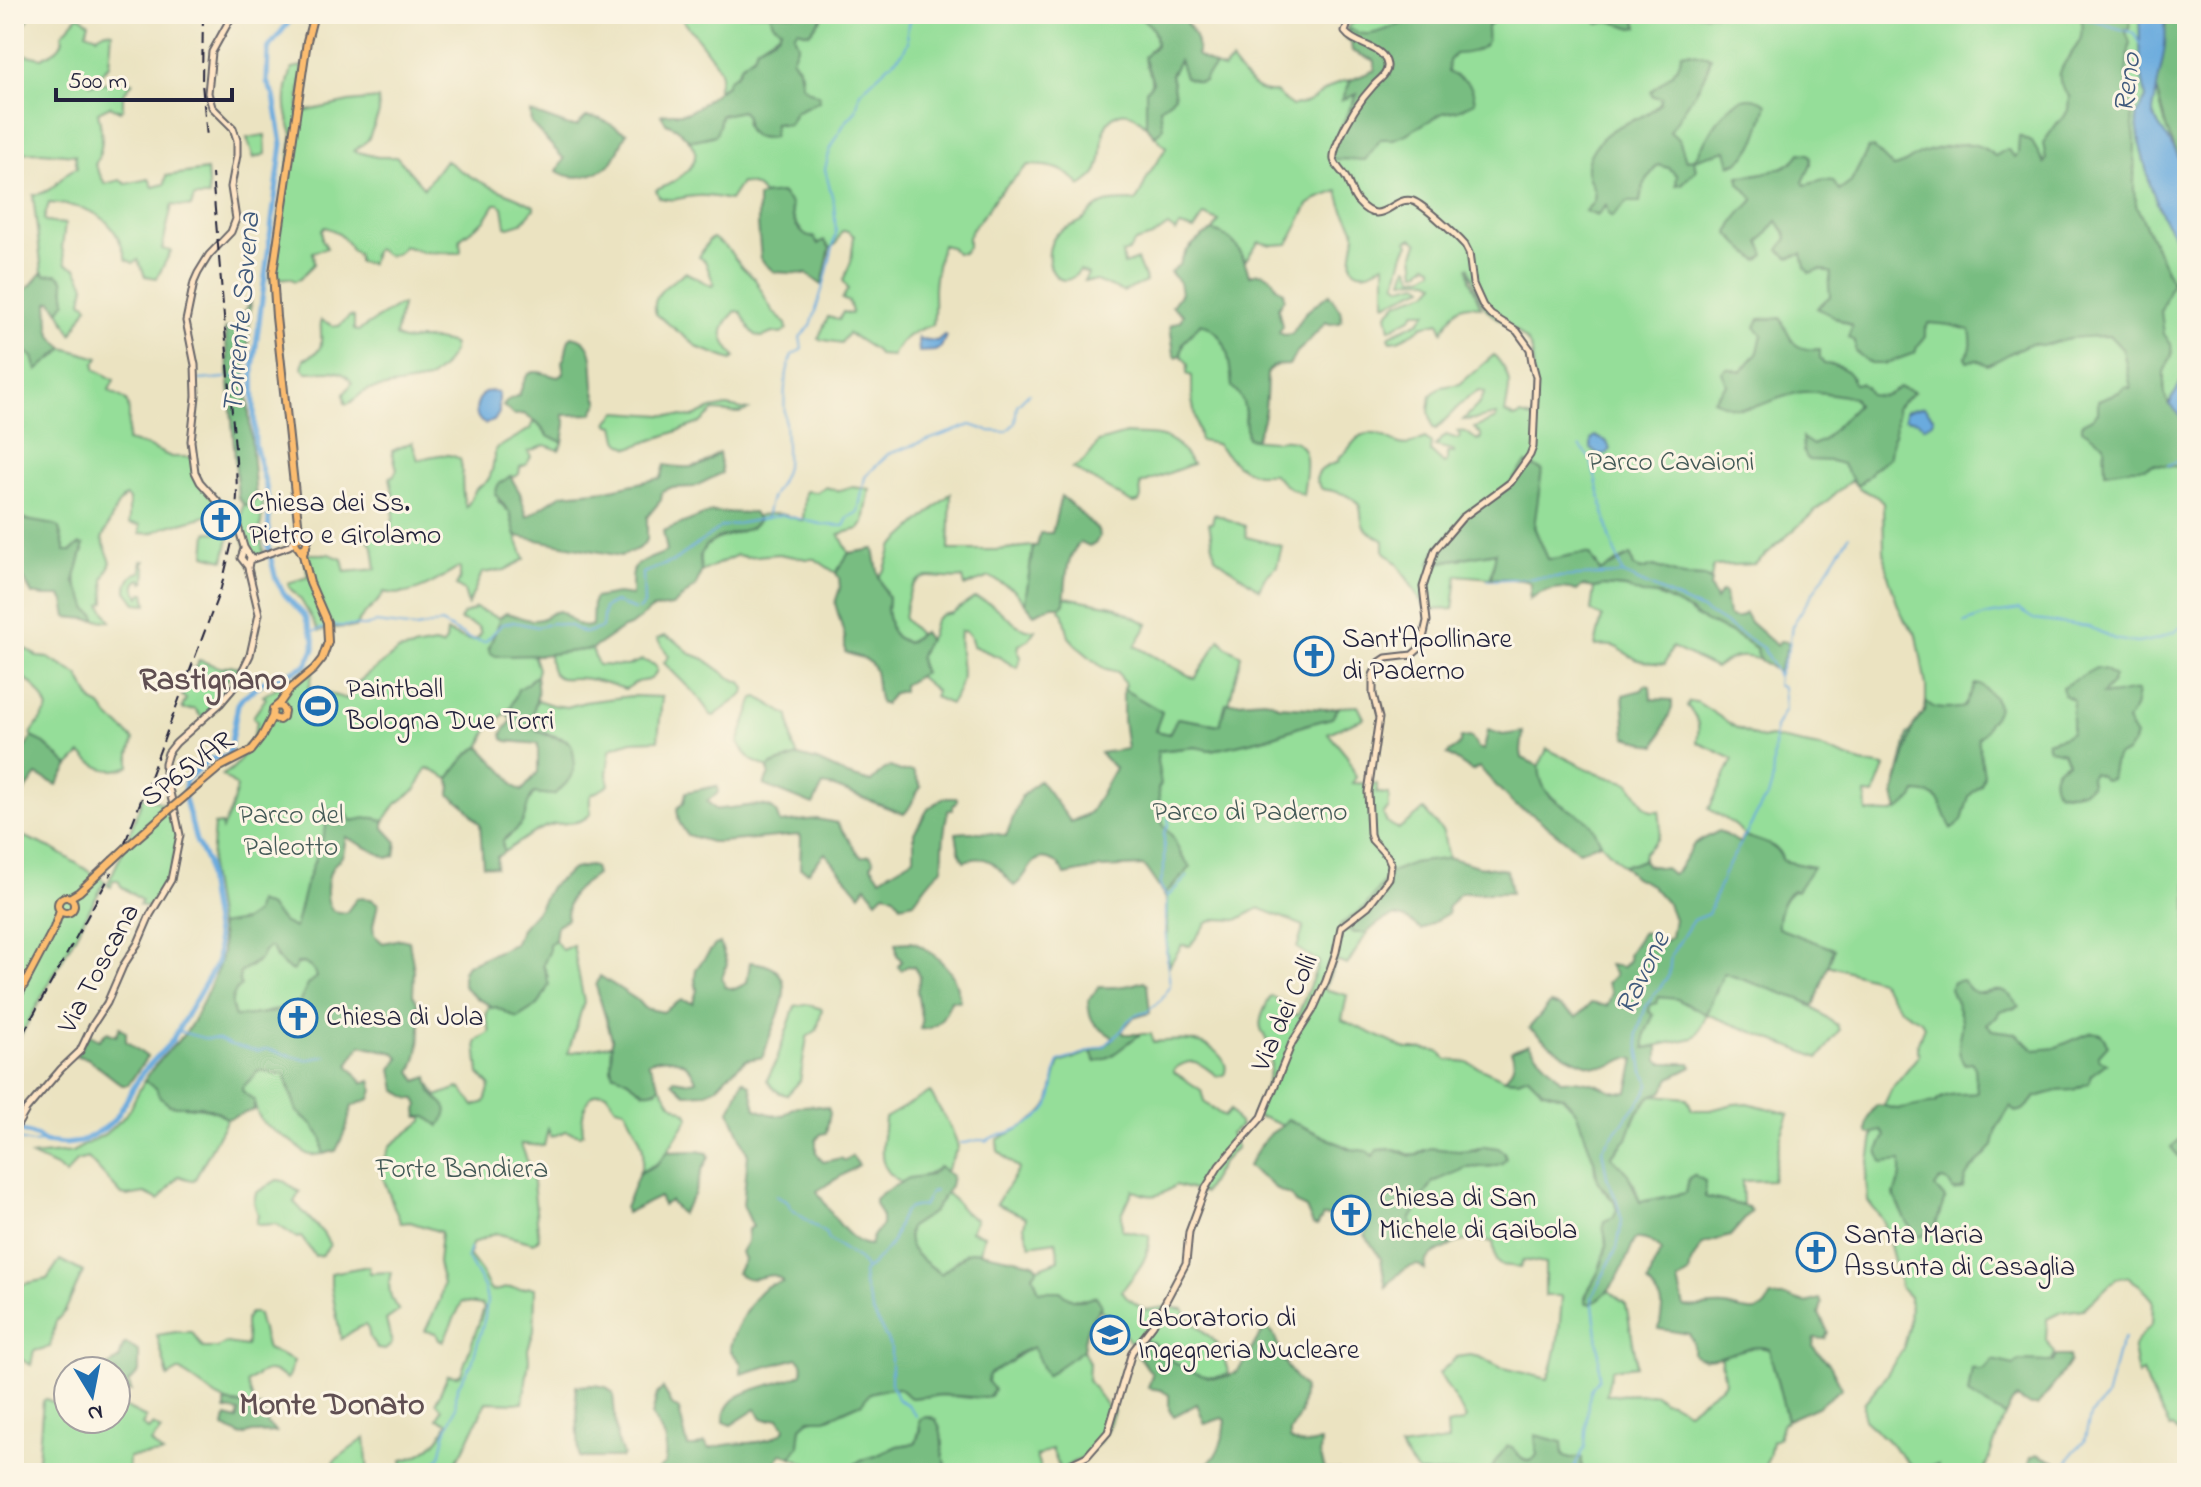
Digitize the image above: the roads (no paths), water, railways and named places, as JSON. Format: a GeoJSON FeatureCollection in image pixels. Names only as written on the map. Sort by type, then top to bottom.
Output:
{"type":"FeatureCollection","features":[{"type":"Feature","properties":{"kind":"main road"},"geometry":{"type":"LineString","coordinates":[[233,14],[212,52],[208,93],[213,109],[233,128],[236,136],[238,151],[231,187],[236,211],[235,225],[198,273],[187,315],[186,327],[195,365],[196,396],[191,441],[195,472],[200,482],[237,523],[248,557],[299,543]]}},
{"type":"Feature","properties":{"kind":"main road"},"geometry":{"type":"LineString","coordinates":[[280,708],[284,715],[282,719],[273,720],[272,711],[280,708],[289,690],[311,673],[322,659],[326,651],[328,628],[310,583],[299,543],[273,273],[307,41],[314,14]]}},
{"type":"Feature","properties":{"kind":"main road","name":"Via dei Colli"},"geometry":{"type":"LineString","coordinates":[[1052,1473],[1087,1456],[1108,1432],[1132,1352],[1153,1325],[1186,1263],[1189,1232],[1205,1189],[1219,1166],[1262,1117],[1292,1043],[1313,1010],[1326,981],[1341,927],[1368,906],[1389,878],[1391,864],[1388,857],[1370,834],[1368,792],[1379,718],[1373,694],[1373,675],[1383,659],[1412,655],[1421,647],[1427,621],[1423,587],[1435,550],[1462,518],[1501,491],[1517,475],[1532,451],[1536,377],[1530,349],[1517,331],[1491,315],[1483,306],[1473,284],[1465,245],[1423,207],[1412,201],[1399,203],[1382,213],[1363,208],[1354,198],[1347,178],[1335,161],[1335,151],[1350,117],[1384,76],[1387,68],[1381,54],[1353,40],[1345,32],[1348,23],[1362,14]]}},
{"type":"Feature","properties":{"kind":"main road","name":"Via Toscana"},"geometry":{"type":"LineString","coordinates":[[14,1131],[23,1115],[80,1051],[171,880],[180,835],[165,763],[176,743],[225,699],[240,678],[250,655],[260,609],[248,557]]}},
{"type":"Feature","properties":{"kind":"main road","name":"SP65VAR"},"geometry":{"type":"LineString","coordinates":[[71,901],[127,847],[220,767],[251,751],[273,720]]}},
{"type":"Feature","properties":{"kind":"main road"},"geometry":{"type":"LineString","coordinates":[[60,900],[71,901],[72,911],[62,912],[58,907],[60,900]]}},
{"type":"Feature","properties":{"kind":"main road"},"geometry":{"type":"LineString","coordinates":[[14,1004],[62,912]]}},
{"type":"Feature","properties":{"kind":"water"},"geometry":{"type":"Polygon","coordinates":[[[2139,14],[2163,14],[2165,47],[2153,113],[2176,151],[2184,180],[2187,256],[2163,218],[2150,185],[2140,145],[2136,116],[2146,98],[2141,72],[2139,14]]]}},
{"type":"Feature","properties":{"kind":"water"},"geometry":{"type":"Polygon","coordinates":[[[944,335],[941,347],[935,351],[919,352],[918,337],[937,341],[944,335]]]}},
{"type":"Feature","properties":{"kind":"water"},"geometry":{"type":"Polygon","coordinates":[[[2187,361],[2187,436],[2181,418],[2169,405],[2184,376],[2187,361]]]}},
{"type":"Feature","properties":{"kind":"water"},"geometry":{"type":"Polygon","coordinates":[[[484,392],[499,394],[499,413],[494,421],[485,424],[476,413],[477,405],[484,392]]]}},
{"type":"Feature","properties":{"kind":"water"},"geometry":{"type":"Polygon","coordinates":[[[1924,407],[1934,418],[1933,422],[1924,427],[1918,421],[1905,419],[1905,411],[1924,407]]]}},
{"type":"Feature","properties":{"kind":"water"},"geometry":{"type":"Polygon","coordinates":[[[1595,436],[1607,442],[1610,449],[1607,454],[1591,449],[1591,440],[1595,436]]]}},
{"type":"Feature","properties":{"kind":"waterway","name":"Torrente Savena"},"geometry":{"type":"LineString","coordinates":[[14,1128],[43,1142],[81,1142],[116,1118],[142,1073],[171,1042],[217,963],[218,948],[207,863],[196,841],[184,795],[186,780],[210,759],[226,757],[238,704],[243,697],[266,680],[281,677],[306,665],[314,649],[314,639],[304,615],[276,580],[268,546],[266,486],[255,445],[253,369],[282,144],[274,96],[267,82],[268,49],[295,14]]}},
{"type":"Feature","properties":{"kind":"waterway"},"geometry":{"type":"LineString","coordinates":[[767,517],[770,502],[786,467],[784,396],[788,369],[792,355],[802,349],[800,337],[811,326],[836,234],[834,204],[825,169],[830,150],[844,124],[856,111],[860,92],[903,52],[908,42],[907,32],[912,14]]}},
{"type":"Feature","properties":{"kind":"waterway"},"geometry":{"type":"LineString","coordinates":[[1825,14],[1833,17]]}},
{"type":"Feature","properties":{"kind":"waterway"},"geometry":{"type":"LineString","coordinates":[[1835,18],[1853,14]]}},
{"type":"Feature","properties":{"kind":"waterway"},"geometry":{"type":"LineString","coordinates":[[1900,14],[1910,14]]}},
{"type":"Feature","properties":{"kind":"waterway","name":"Reno"},"geometry":{"type":"LineString","coordinates":[[2070,14],[2134,33],[2142,46]]}},
{"type":"Feature","properties":{"kind":"waterway"},"geometry":{"type":"LineString","coordinates":[[233,377],[248,376],[254,382]]}},
{"type":"Feature","properties":{"kind":"waterway"},"geometry":{"type":"LineString","coordinates":[[199,380],[225,378]]}},
{"type":"Feature","properties":{"kind":"waterway"},"geometry":{"type":"LineString","coordinates":[[638,610],[644,605],[643,573],[674,561],[721,527],[782,515],[844,526],[848,518],[858,512],[865,477],[888,454],[971,425],[1006,432],[1015,423],[1017,405],[1029,393]]}},
{"type":"Feature","properties":{"kind":"waterway","name":"Ravone"},"geometry":{"type":"LineString","coordinates":[[1575,1473],[1573,1470],[1585,1447],[1588,1402],[1599,1378],[1592,1297],[1617,1248],[1622,1221],[1607,1177],[1602,1149],[1649,1086],[1643,1072],[1637,1034],[1646,1006],[1669,975],[1671,955],[1693,920],[1708,914],[1742,837],[1768,797],[1772,783],[1775,728],[1785,709],[1783,688],[1777,685],[1778,676],[1763,648],[1706,612],[1623,574],[1591,460],[1580,446]]}},
{"type":"Feature","properties":{"kind":"waterway"},"geometry":{"type":"LineString","coordinates":[[2168,465],[2187,457]]}},
{"type":"Feature","properties":{"kind":"waterway"},"geometry":{"type":"LineString","coordinates":[[1778,676],[1789,647],[1792,626],[1849,536]]}},
{"type":"Feature","properties":{"kind":"waterway"},"geometry":{"type":"LineString","coordinates":[[1488,580],[1623,574]]}},
{"type":"Feature","properties":{"kind":"waterway"},"geometry":{"type":"LineString","coordinates":[[333,626],[376,623],[416,628],[441,623],[470,639],[485,642],[502,624],[513,622],[538,627],[552,623],[570,626],[584,633],[602,628],[604,608],[615,602],[634,610]]}},
{"type":"Feature","properties":{"kind":"waterway"},"geometry":{"type":"LineString","coordinates":[[1965,623],[1987,615],[2019,610],[2035,620],[2090,627],[2114,639],[2137,643],[2158,639],[2176,631],[2187,621]]}},
{"type":"Feature","properties":{"kind":"waterway"},"geometry":{"type":"LineString","coordinates":[[312,632],[324,628]]}},
{"type":"Feature","properties":{"kind":"waterway"},"geometry":{"type":"LineString","coordinates":[[961,1143],[986,1141],[1037,1118],[1049,1105],[1059,1062],[1105,1046],[1135,1015],[1147,1012],[1162,999],[1170,985],[1165,930],[1167,898],[1160,885],[1168,818]]}},
{"type":"Feature","properties":{"kind":"waterway"},"geometry":{"type":"LineString","coordinates":[[1167,897],[1188,876]]}},
{"type":"Feature","properties":{"kind":"waterway"},"geometry":{"type":"LineString","coordinates":[[177,1031],[306,1060],[326,1056]]}},
{"type":"Feature","properties":{"kind":"waterway"},"geometry":{"type":"LineString","coordinates":[[14,1139],[43,1142]]}},
{"type":"Feature","properties":{"kind":"waterway"},"geometry":{"type":"LineString","coordinates":[[916,1416],[908,1405],[897,1399],[891,1383],[891,1348],[872,1310],[863,1273],[890,1245],[905,1211],[923,1206],[930,1193],[935,1191]]}},
{"type":"Feature","properties":{"kind":"waterway"},"geometry":{"type":"LineString","coordinates":[[776,1196],[788,1202],[790,1208],[826,1234],[828,1239],[860,1260],[865,1269]]}},
{"type":"Feature","properties":{"kind":"waterway"},"geometry":{"type":"LineString","coordinates":[[424,1473],[440,1457],[456,1407],[455,1396],[472,1363],[485,1317],[487,1301],[484,1287],[467,1257],[470,1247]]}},
{"type":"Feature","properties":{"kind":"waterway"},"geometry":{"type":"LineString","coordinates":[[2062,1473],[2074,1451],[2084,1442],[2090,1416],[2106,1398],[2124,1338]]}},
{"type":"Feature","properties":{"kind":"railway"},"geometry":{"type":"LineString","coordinates":[[203,14],[202,83],[207,138]]}},
{"type":"Feature","properties":{"kind":"railway"},"geometry":{"type":"LineString","coordinates":[[125,843],[221,588],[235,530],[236,460],[212,174]]}},
{"type":"Feature","properties":{"kind":"railway"},"geometry":{"type":"LineString","coordinates":[[14,1050],[112,872]]}},
{"type":"Feature","properties":{"kind":"railway"},"geometry":{"type":"LineString","coordinates":[[14,1030],[17,1010]]}},
{"type":"Feature","properties":{"kind":"place","name":"Chiesa dei Ss. Pietro e Girolamo"},"geometry":{"type":"Point","coordinates":[221,520]}},
{"type":"Feature","properties":{"kind":"place","name":"Sant'Apollinare di Paderno"},"geometry":{"type":"Point","coordinates":[1314,656]}},
{"type":"Feature","properties":{"kind":"place","name":"Paintball Bologna Due Torri"},"geometry":{"type":"Point","coordinates":[318,706]}},
{"type":"Feature","properties":{"kind":"place","name":"Chiesa di Jola"},"geometry":{"type":"Point","coordinates":[298,1018]}},
{"type":"Feature","properties":{"kind":"place","name":"Chiesa di San Michele di Gaibola"},"geometry":{"type":"Point","coordinates":[1351,1215]}},
{"type":"Feature","properties":{"kind":"place","name":"Santa Maria Assunta di Casaglia"},"geometry":{"type":"Point","coordinates":[1816,1252]}},
{"type":"Feature","properties":{"kind":"place","name":"Laboratorio di Ingegneria Nucleare"},"geometry":{"type":"Point","coordinates":[1110,1335]}},
{"type":"Feature","properties":{"kind":"district","name":"Rastignano"},"geometry":{"type":"Point","coordinates":[213,681]}},
{"type":"Feature","properties":{"kind":"district","name":"Monte Donato"},"geometry":{"type":"Point","coordinates":[332,1406]}},
{"type":"Feature","properties":{"kind":"park label","name":"Parco Cavaioni"},"geometry":{"type":"Point","coordinates":[1671,463]}},
{"type":"Feature","properties":{"kind":"park label","name":"Parco di Paderno"},"geometry":{"type":"Point","coordinates":[1250,813]}},
{"type":"Feature","properties":{"kind":"park label","name":"Parco del Paleotto"},"geometry":{"type":"Point","coordinates":[291,832]}},
{"type":"Feature","properties":{"kind":"park label","name":"Forte Bandiera"},"geometry":{"type":"Point","coordinates":[462,1170]}}]}
